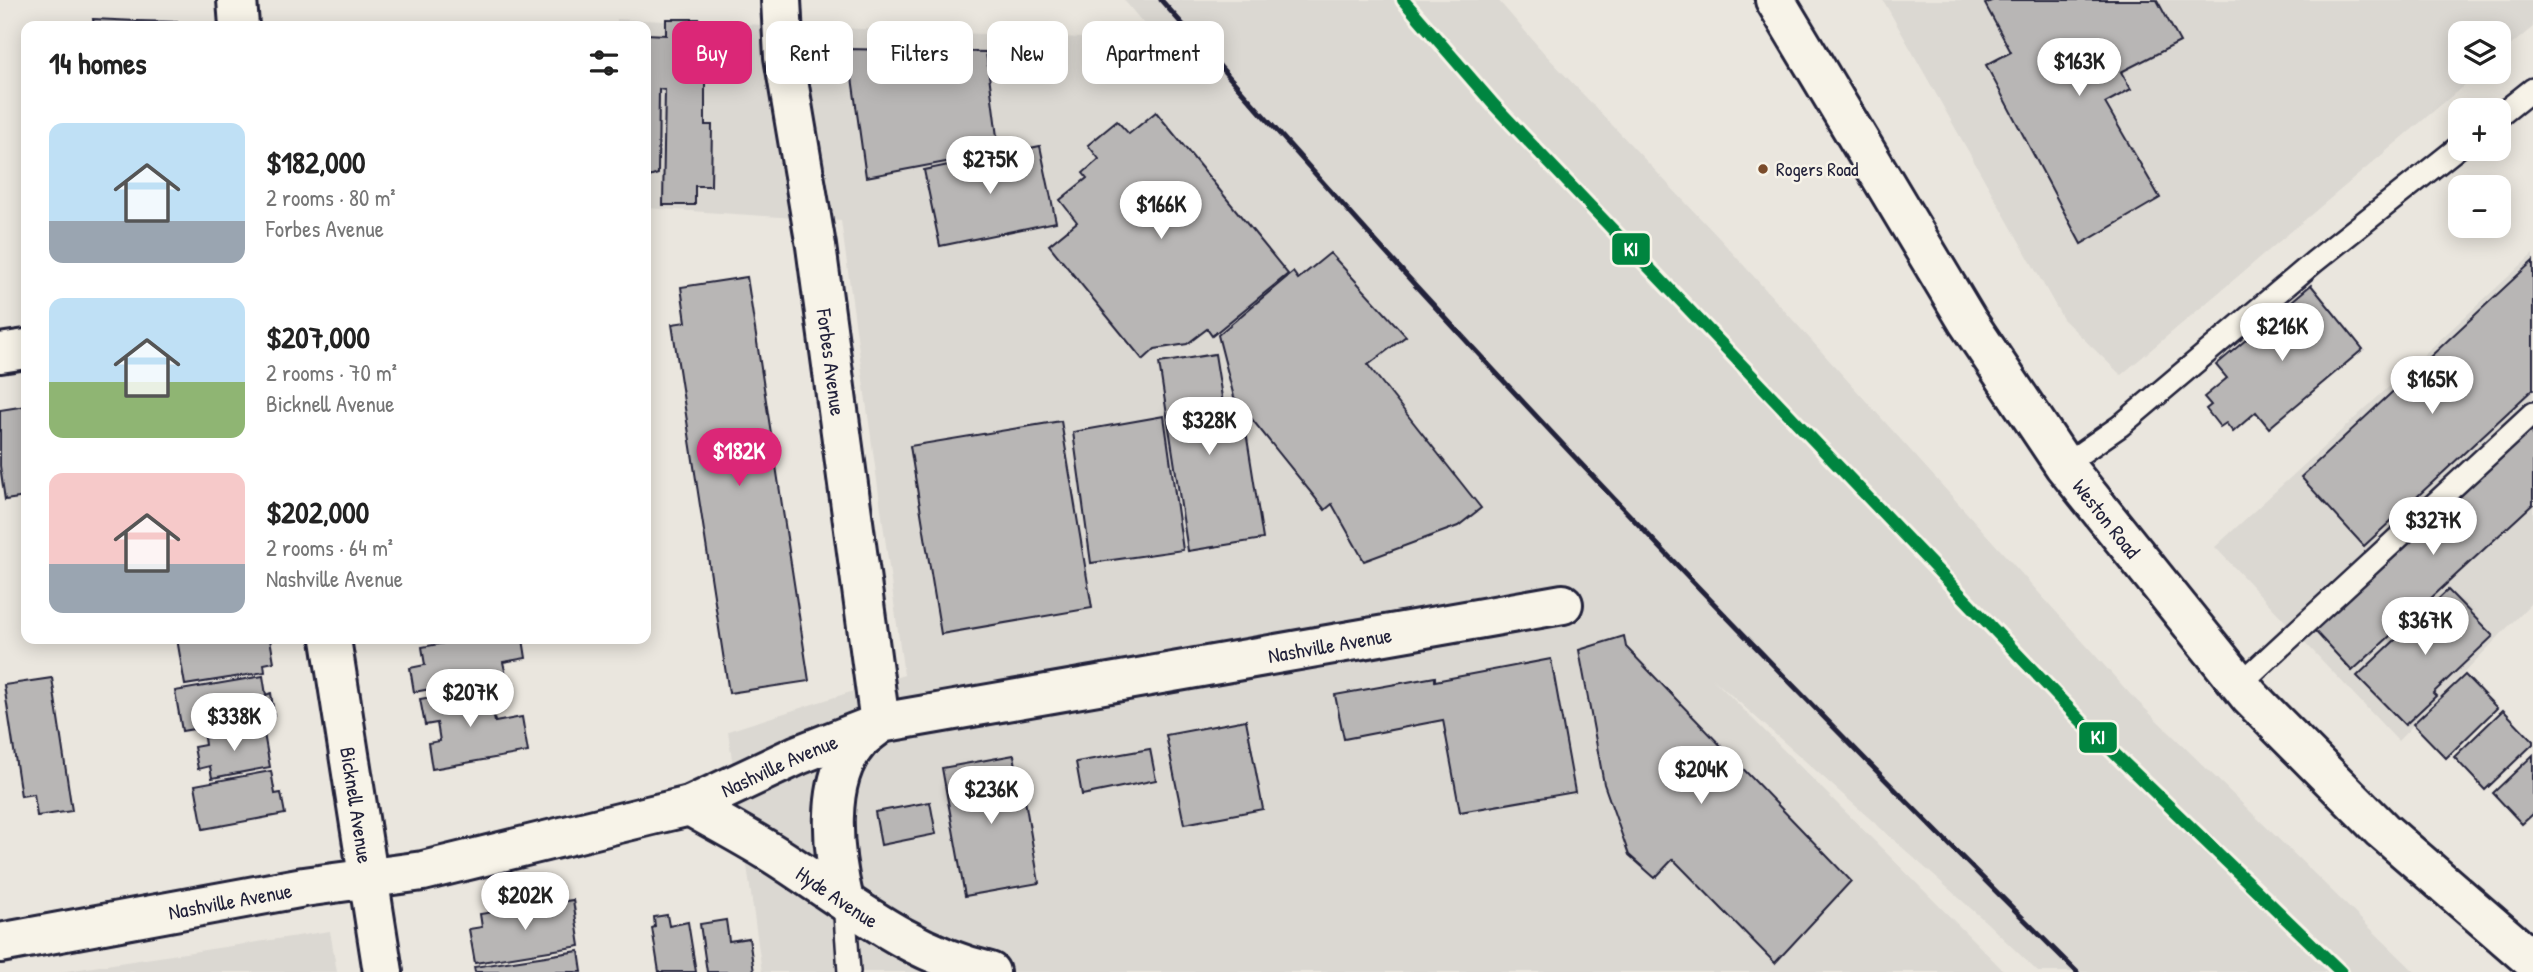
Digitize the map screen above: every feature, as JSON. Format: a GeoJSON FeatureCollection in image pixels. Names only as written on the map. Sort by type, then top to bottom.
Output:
{"type":"FeatureCollection","features":[{"type":"Feature","properties":{"kind":"street"},"geometry":{"type":"LineString","coordinates":[[237,0],[239,21]]}},
{"type":"Feature","properties":{"kind":"street","name":"Forbes Avenue"},"geometry":{"type":"LineString","coordinates":[[781,0],[783,57],[817,246],[880,723]]}},
{"type":"Feature","properties":{"kind":"street","name":"Weston Road"},"geometry":{"type":"LineString","coordinates":[[1775,0],[1968,322],[2064,465],[2239,684],[2382,830],[2533,961]]}},
{"type":"Feature","properties":{"kind":"street"},"geometry":{"type":"LineString","coordinates":[[0,354],[21,350]]}},
{"type":"Feature","properties":{"kind":"street","name":"Nashville Avenue"},"geometry":{"type":"LineString","coordinates":[[0,943],[304,887],[423,871],[690,806],[798,755],[880,723],[1563,604]]}},
{"type":"Feature","properties":{"kind":"street","name":"Bicknell Avenue"},"geometry":{"type":"LineString","coordinates":[[332,644],[383,972]]}},
{"type":"Feature","properties":{"kind":"street"},"geometry":{"type":"LineString","coordinates":[[844,901],[834,845],[833,822],[837,796],[843,769],[850,755],[859,742],[880,723]]}},
{"type":"Feature","properties":{"kind":"street","name":"Hyde Avenue"},"geometry":{"type":"LineString","coordinates":[[690,806],[776,856],[915,945],[957,964],[990,972]]}},
{"type":"Feature","properties":{"kind":"lane"},"geometry":{"type":"LineString","coordinates":[[2511,106],[2533,89]]}},
{"type":"Feature","properties":{"kind":"lane"},"geometry":{"type":"LineString","coordinates":[[2064,465],[2120,426],[2314,262],[2448,156]]}},
{"type":"Feature","properties":{"kind":"lane"},"geometry":{"type":"LineString","coordinates":[[2239,684],[2533,413]]}},
{"type":"Feature","properties":{"kind":"lane"},"geometry":{"type":"LineString","coordinates":[[844,901],[849,972]]}},
{"type":"Feature","properties":{"kind":"shaded area"},"geometry":{"type":"Polygon","coordinates":[[[1124,0],[1498,0],[1544,53],[1720,239],[2130,694],[2415,972],[2038,972],[1986,922],[1713,679],[2005,972],[762,972],[728,731],[904,675],[841,221],[651,208],[651,21],[617,19],[672,21],[672,84],[752,84],[752,24],[766,25],[766,84],[853,84],[853,29],[867,29],[867,84],[973,84],[973,33],[987,34],[987,84],[1068,84],[1068,37],[1082,38],[1082,84],[1224,84],[1224,21],[1141,21],[1124,0]]]}},
{"type":"Feature","properties":{"kind":"shaded area"},"geometry":{"type":"Polygon","coordinates":[[[1883,0],[2533,0],[2533,27],[2511,45],[2511,21],[2448,21],[2448,84],[2466,84],[2121,375],[2063,319],[1883,0]]]}},
{"type":"Feature","properties":{"kind":"shaded area"},"geometry":{"type":"Polygon","coordinates":[[[2533,254],[2533,601],[2398,741],[2215,547],[2533,254]]]}},
{"type":"Feature","properties":{"kind":"shaded area"},"geometry":{"type":"Polygon","coordinates":[[[330,931],[337,972],[60,972],[330,931]]]}},
{"type":"Feature","properties":{"kind":"building"},"geometry":{"type":"Polygon","coordinates":[[[1993,0],[2157,0],[2180,42],[2121,72],[2131,89],[2105,103],[2160,198],[2081,244],[1986,65],[2011,52],[1985,4],[1993,0]]]}},
{"type":"Feature","properties":{"kind":"building"},"geometry":{"type":"Polygon","coordinates":[[[93,19],[136,21],[93,21],[93,19]]]}},
{"type":"Feature","properties":{"kind":"building"},"geometry":{"type":"Polygon","coordinates":[[[666,19],[699,19],[672,21],[672,84],[705,84],[705,125],[712,125],[711,186],[695,186],[695,205],[663,205],[665,90],[659,89],[658,174],[651,176],[651,34],[666,35],[666,19]]]}},
{"type":"Feature","properties":{"kind":"building"},"geometry":{"type":"Polygon","coordinates":[[[853,49],[867,49],[867,84],[973,84],[973,52],[986,52],[987,84],[990,84],[999,152],[866,177],[853,84],[853,49]]]}},
{"type":"Feature","properties":{"kind":"building"},"geometry":{"type":"Polygon","coordinates":[[[1156,112],[1288,274],[1212,336],[1207,329],[1187,344],[1155,349],[1143,360],[1049,245],[1077,222],[1060,200],[1087,178],[1083,173],[1099,159],[1088,145],[1117,121],[1129,134],[1156,112]]]}},
{"type":"Feature","properties":{"kind":"building"},"geometry":{"type":"Polygon","coordinates":[[[1040,146],[1056,222],[940,246],[924,170],[1040,146]]]}},
{"type":"Feature","properties":{"kind":"building"},"geometry":{"type":"Polygon","coordinates":[[[1330,253],[1406,336],[1368,365],[1481,508],[1458,526],[1364,561],[1332,504],[1325,510],[1234,397],[1218,335],[1293,272],[1298,279],[1330,253]]]}},
{"type":"Feature","properties":{"kind":"building"},"geometry":{"type":"Polygon","coordinates":[[[2533,261],[2533,389],[2364,546],[2301,477],[2533,261]]]}},
{"type":"Feature","properties":{"kind":"building"},"geometry":{"type":"Polygon","coordinates":[[[747,277],[809,681],[729,693],[672,324],[686,322],[681,287],[747,277]]]}},
{"type":"Feature","properties":{"kind":"building"},"geometry":{"type":"Polygon","coordinates":[[[2311,285],[2363,349],[2269,428],[2256,412],[2233,432],[2226,423],[2220,427],[2206,409],[2211,405],[2204,397],[2227,378],[2216,365],[2311,285]]]}},
{"type":"Feature","properties":{"kind":"building"},"geometry":{"type":"Polygon","coordinates":[[[1215,354],[1226,422],[1244,419],[1263,539],[1188,551],[1159,363],[1215,354]]]}},
{"type":"Feature","properties":{"kind":"building"},"geometry":{"type":"Polygon","coordinates":[[[21,407],[21,498],[5,500],[0,466],[0,410],[21,407]]]}},
{"type":"Feature","properties":{"kind":"building"},"geometry":{"type":"Polygon","coordinates":[[[1164,416],[1183,550],[1091,563],[1073,432],[1164,416]]]}},
{"type":"Feature","properties":{"kind":"building"},"geometry":{"type":"Polygon","coordinates":[[[1061,421],[1092,608],[941,634],[910,446],[1061,421]]]}},
{"type":"Feature","properties":{"kind":"building"},"geometry":{"type":"Polygon","coordinates":[[[2533,427],[2533,504],[2352,671],[2314,630],[2533,427]]]}},
{"type":"Feature","properties":{"kind":"building"},"geometry":{"type":"Polygon","coordinates":[[[2448,590],[2493,636],[2433,693],[2436,696],[2405,725],[2357,676],[2448,590]]]}},
{"type":"Feature","properties":{"kind":"building"},"geometry":{"type":"Polygon","coordinates":[[[1624,636],[1626,647],[1851,881],[1775,963],[1673,859],[1655,878],[1629,855],[1604,784],[1579,650],[1624,636]]]}},
{"type":"Feature","properties":{"kind":"building"},"geometry":{"type":"Polygon","coordinates":[[[178,644],[271,644],[274,662],[264,664],[265,672],[185,685],[178,644]]]}},
{"type":"Feature","properties":{"kind":"building"},"geometry":{"type":"Polygon","coordinates":[[[438,644],[524,644],[526,658],[503,662],[506,675],[414,692],[410,668],[425,665],[422,647],[438,644]]]}},
{"type":"Feature","properties":{"kind":"building"},"geometry":{"type":"Polygon","coordinates":[[[1551,659],[1575,792],[1460,812],[1443,720],[1344,739],[1335,695],[1435,677],[1435,681],[1551,659]]]}},
{"type":"Feature","properties":{"kind":"building"},"geometry":{"type":"Polygon","coordinates":[[[2465,675],[2497,708],[2446,758],[2413,724],[2465,675]]]}},
{"type":"Feature","properties":{"kind":"building"},"geometry":{"type":"Polygon","coordinates":[[[263,676],[266,695],[271,693],[274,715],[182,731],[175,691],[263,676]]]}},
{"type":"Feature","properties":{"kind":"building"},"geometry":{"type":"Polygon","coordinates":[[[52,678],[72,811],[37,816],[34,794],[21,796],[4,685],[52,678]]]}},
{"type":"Feature","properties":{"kind":"building"},"geometry":{"type":"Polygon","coordinates":[[[488,687],[495,722],[522,717],[528,752],[432,769],[428,743],[440,741],[437,723],[425,725],[420,699],[488,687]]]}},
{"type":"Feature","properties":{"kind":"building"},"geometry":{"type":"Polygon","coordinates":[[[2503,710],[2533,744],[2485,790],[2454,757],[2503,710]]]}},
{"type":"Feature","properties":{"kind":"building"},"geometry":{"type":"Polygon","coordinates":[[[1246,720],[1263,809],[1184,824],[1166,735],[1246,720]]]}},
{"type":"Feature","properties":{"kind":"building"},"geometry":{"type":"Polygon","coordinates":[[[263,728],[270,767],[212,778],[210,766],[198,769],[194,747],[205,745],[204,738],[263,728]]]}},
{"type":"Feature","properties":{"kind":"building"},"geometry":{"type":"Polygon","coordinates":[[[1150,749],[1156,780],[1082,795],[1076,762],[1150,749]]]}},
{"type":"Feature","properties":{"kind":"building"},"geometry":{"type":"Polygon","coordinates":[[[1014,755],[1019,783],[1022,782],[1039,883],[965,896],[942,768],[1014,755]]]}},
{"type":"Feature","properties":{"kind":"building"},"geometry":{"type":"Polygon","coordinates":[[[2533,755],[2533,814],[2522,824],[2493,793],[2533,755]]]}},
{"type":"Feature","properties":{"kind":"building"},"geometry":{"type":"Polygon","coordinates":[[[271,771],[275,794],[281,793],[285,814],[203,829],[195,785],[271,771]]]}},
{"type":"Feature","properties":{"kind":"building"},"geometry":{"type":"Polygon","coordinates":[[[930,802],[936,834],[881,845],[875,812],[930,802]]]}},
{"type":"Feature","properties":{"kind":"building"},"geometry":{"type":"Polygon","coordinates":[[[573,900],[580,946],[475,963],[469,929],[482,927],[480,914],[573,900]]]}},
{"type":"Feature","properties":{"kind":"building"},"geometry":{"type":"Polygon","coordinates":[[[667,915],[669,926],[688,922],[696,972],[659,972],[652,928],[655,927],[654,917],[667,915]]]}},
{"type":"Feature","properties":{"kind":"building"},"geometry":{"type":"Polygon","coordinates":[[[726,920],[729,941],[749,938],[754,972],[707,972],[700,924],[726,920]]]}},
{"type":"Feature","properties":{"kind":"building"},"geometry":{"type":"Polygon","coordinates":[[[579,951],[582,972],[475,972],[474,967],[579,951]]]}},
{"type":"Feature","properties":{"kind":"railway"},"geometry":{"type":"LineString","coordinates":[[1161,0],[1416,286],[1578,460],[1825,718],[2077,972]]}},
{"type":"Feature","properties":{"kind":"transit line","name":"KI"},"geometry":{"type":"LineString","coordinates":[[1403,0],[1494,105],[2085,725],[2341,972]]}},
{"type":"Feature","properties":{"kind":"place","name":"Rogers Road"},"geometry":{"type":"Point","coordinates":[1763,169]}}]}
